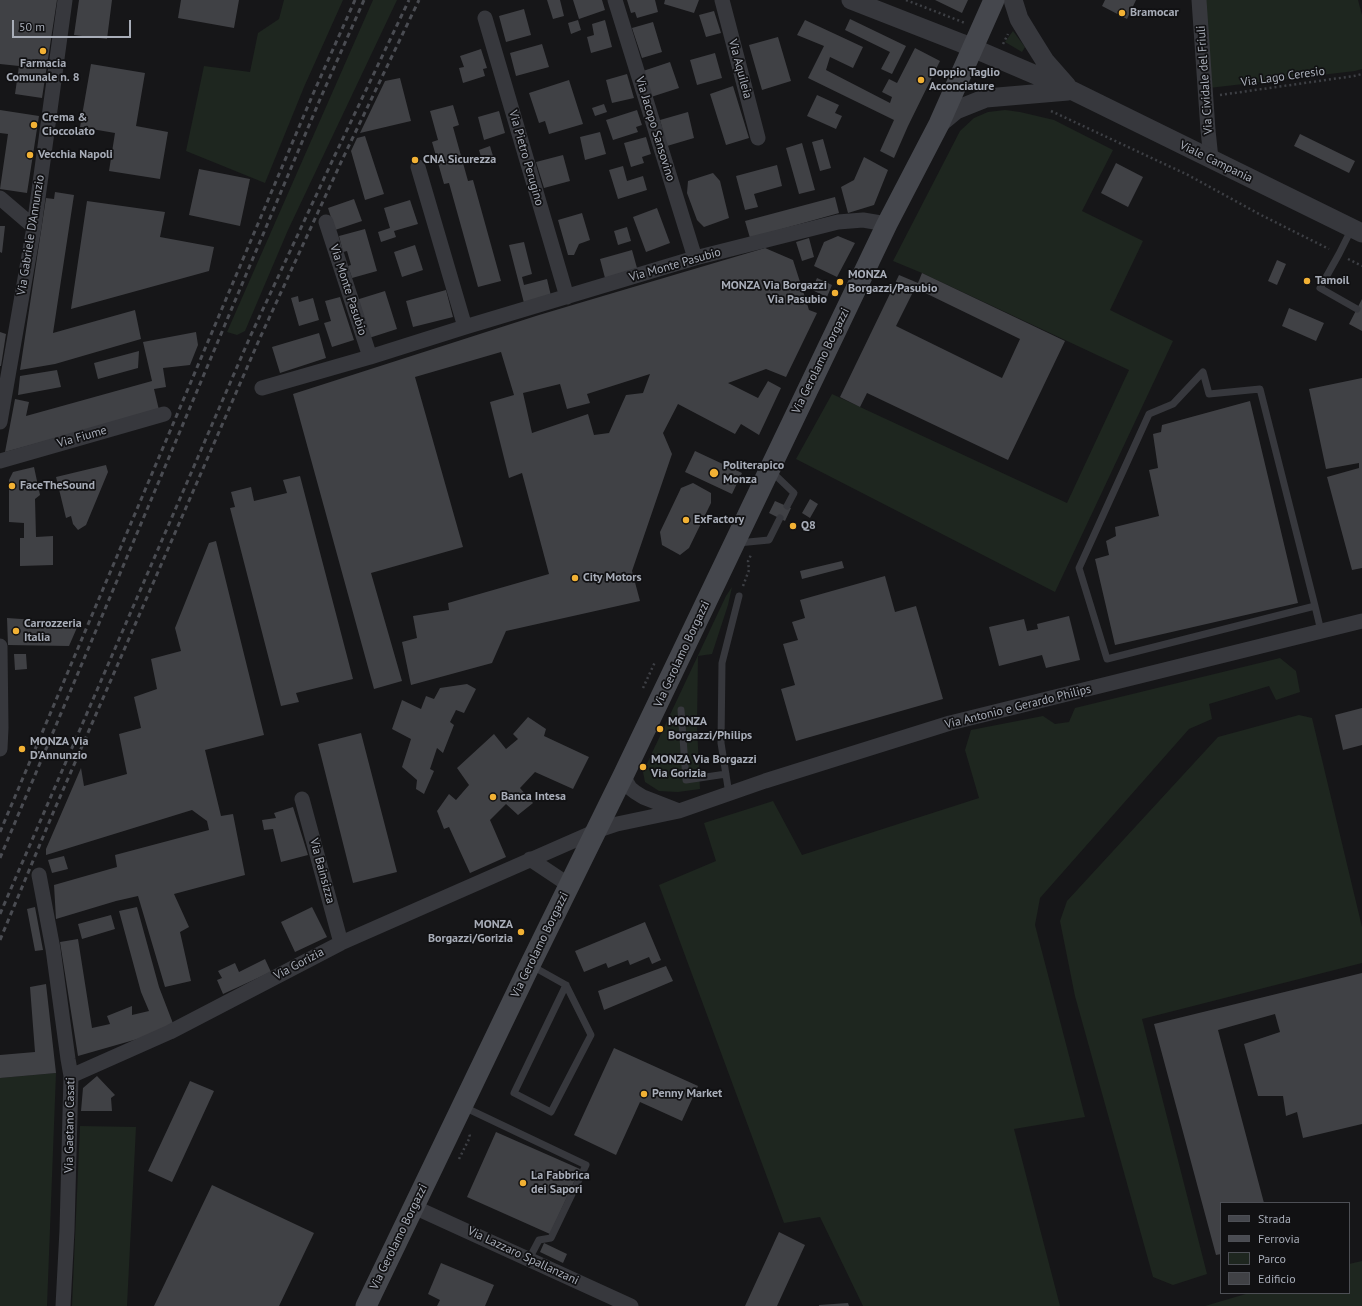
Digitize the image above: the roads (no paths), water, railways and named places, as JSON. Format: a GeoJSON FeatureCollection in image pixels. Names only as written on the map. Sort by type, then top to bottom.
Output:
{"type":"FeatureCollection","features":[{"type":"Feature","properties":{"kind":"main road","name":"Via Gerolamo Borgazzi"},"geometry":{"type":"LineString","coordinates":[[366,1306],[530,965],[624,776],[887,224],[939,124],[994,0]]}},
{"type":"Feature","properties":{"kind":"street","name":"Via Gabriele D'Annunzio"},"geometry":{"type":"LineString","coordinates":[[0,422],[34,227],[65,0]]}},
{"type":"Feature","properties":{"kind":"street","name":"Via Jacopo Sansovino"},"geometry":{"type":"LineString","coordinates":[[615,0],[695,258]]}},
{"type":"Feature","properties":{"kind":"street","name":"Via Aquileia"},"geometry":{"type":"LineString","coordinates":[[722,0],[758,138]]}},
{"type":"Feature","properties":{"kind":"street"},"geometry":{"type":"LineString","coordinates":[[851,0],[972,48]]}},
{"type":"Feature","properties":{"kind":"street","name":"Viale Campania"},"geometry":{"type":"LineString","coordinates":[[1013,0],[1019,19],[1045,61],[1071,90]]}},
{"type":"Feature","properties":{"kind":"street","name":"Via Cividale del Friuli"},"geometry":{"type":"LineString","coordinates":[[1199,0],[1211,159]]}},
{"type":"Feature","properties":{"kind":"street","name":"Via Pietro Perugino"},"geometry":{"type":"LineString","coordinates":[[485,18],[566,297]]}},
{"type":"Feature","properties":{"kind":"street","name":"Viale Campania"},"geometry":{"type":"LineString","coordinates":[[972,48],[1071,90],[1357,230]]}},
{"type":"Feature","properties":{"kind":"street"},"geometry":{"type":"LineString","coordinates":[[939,124],[956,110],[986,98],[1071,90]]}},
{"type":"Feature","properties":{"kind":"street"},"geometry":{"type":"LineString","coordinates":[[418,167],[465,327]]}},
{"type":"Feature","properties":{"kind":"street"},"geometry":{"type":"LineString","coordinates":[[0,198],[34,227]]}},
{"type":"Feature","properties":{"kind":"street","name":"Via Monte Pasubio"},"geometry":{"type":"LineString","coordinates":[[262,388],[370,357],[695,258],[838,222],[863,220],[887,224]]}},
{"type":"Feature","properties":{"kind":"street","name":"Via Monte Pasubio"},"geometry":{"type":"LineString","coordinates":[[326,222],[370,357]]}},
{"type":"Feature","properties":{"kind":"street","name":"Via Fiume"},"geometry":{"type":"LineString","coordinates":[[0,461],[164,414]]}},
{"type":"Feature","properties":{"kind":"street","name":"Via Antonio e Gerardo Philips"},"geometry":{"type":"LineString","coordinates":[[596,831],[617,824],[679,811],[765,781],[950,724],[1362,621]]}},
{"type":"Feature","properties":{"kind":"street"},"geometry":{"type":"LineString","coordinates":[[0,646],[0,749]]}},
{"type":"Feature","properties":{"kind":"street"},"geometry":{"type":"LineString","coordinates":[[624,776],[630,788],[635,792],[643,797],[679,811]]}},
{"type":"Feature","properties":{"kind":"street","name":"Via Bainsizza"},"geometry":{"type":"LineString","coordinates":[[302,799],[341,943]]}},
{"type":"Feature","properties":{"kind":"street","name":"Via Gorizia"},"geometry":{"type":"LineString","coordinates":[[71,1076],[170,1032],[341,943],[596,831]]}},
{"type":"Feature","properties":{"kind":"street"},"geometry":{"type":"LineString","coordinates":[[530,859],[569,885]]}},
{"type":"Feature","properties":{"kind":"street","name":"Via Gaetano Casati"},"geometry":{"type":"LineString","coordinates":[[39,875],[53,950],[71,1076],[63,1306]]}},
{"type":"Feature","properties":{"kind":"street","name":"Via Lazzaro Spallanzani"},"geometry":{"type":"LineString","coordinates":[[414,1207],[631,1306]]}},
{"type":"Feature","properties":{"kind":"lane"},"geometry":{"type":"LineString","coordinates":[[1357,230],[1339,254],[1320,288],[1357,309]]}},
{"type":"Feature","properties":{"kind":"lane"},"geometry":{"type":"LineString","coordinates":[[1315,606],[1107,659],[1079,568],[1149,414],[1173,404],[1203,372],[1209,394],[1260,389],[1315,606],[1321,631]]}},
{"type":"Feature","properties":{"kind":"lane"},"geometry":{"type":"LineString","coordinates":[[769,469],[794,493],[787,506]]}},
{"type":"Feature","properties":{"kind":"lane"},"geometry":{"type":"LineString","coordinates":[[735,543],[769,540],[780,518]]}},
{"type":"Feature","properties":{"kind":"lane"},"geometry":{"type":"LineString","coordinates":[[729,794],[720,743],[722,663],[739,596]]}},
{"type":"Feature","properties":{"kind":"lane"},"geometry":{"type":"LineString","coordinates":[[681,710],[686,780],[726,774]]}},
{"type":"Feature","properties":{"kind":"lane"},"geometry":{"type":"LineString","coordinates":[[530,965],[566,985],[591,1035],[551,1112],[514,1094],[566,985]]}},
{"type":"Feature","properties":{"kind":"lane"},"geometry":{"type":"LineString","coordinates":[[462,1106],[586,1165],[551,1238],[539,1240],[529,1259]]}},
{"type":"Feature","properties":{"kind":"railway"},"geometry":{"type":"LineString","coordinates":[[0,832],[313,94],[355,0]]}},
{"type":"Feature","properties":{"kind":"railway"},"geometry":{"type":"LineString","coordinates":[[0,858],[321,97],[364,0]]}},
{"type":"Feature","properties":{"kind":"railway"},"geometry":{"type":"LineString","coordinates":[[0,914],[250,337],[409,0]]}},
{"type":"Feature","properties":{"kind":"railway"},"geometry":{"type":"LineString","coordinates":[[0,940],[53,813],[259,340],[343,158],[419,0]]}},
{"type":"Feature","properties":{"kind":"place","name":"Bramocar"},"geometry":{"type":"Point","coordinates":[1122,13]}},
{"type":"Feature","properties":{"kind":"place","name":"Farmacia Comunale n. 8"},"geometry":{"type":"Point","coordinates":[43,51]}},
{"type":"Feature","properties":{"kind":"place","name":"Doppio Taglio Acconciature"},"geometry":{"type":"Point","coordinates":[921,80]}},
{"type":"Feature","properties":{"kind":"place","name":"Crema & Cioccolato"},"geometry":{"type":"Point","coordinates":[34,125]}},
{"type":"Feature","properties":{"kind":"place","name":"Vecchia Napoli"},"geometry":{"type":"Point","coordinates":[30,155]}},
{"type":"Feature","properties":{"kind":"place","name":"CNA Sicurezza"},"geometry":{"type":"Point","coordinates":[415,160]}},
{"type":"Feature","properties":{"kind":"place","name":"Tamoil"},"geometry":{"type":"Point","coordinates":[1307,281]}},
{"type":"Feature","properties":{"kind":"place","name":"MONZA Borgazzi/Pasubio"},"geometry":{"type":"Point","coordinates":[840,282]}},
{"type":"Feature","properties":{"kind":"place","name":"MONZA Via Borgazzi Via Pasubio"},"geometry":{"type":"Point","coordinates":[835,293]}},
{"type":"Feature","properties":{"kind":"place","name":"Politerapico Monza"},"geometry":{"type":"Point","coordinates":[714,473]}},
{"type":"Feature","properties":{"kind":"place","name":"FaceTheSound"},"geometry":{"type":"Point","coordinates":[12,486]}},
{"type":"Feature","properties":{"kind":"place","name":"ExFactory"},"geometry":{"type":"Point","coordinates":[686,520]}},
{"type":"Feature","properties":{"kind":"place","name":"Q8"},"geometry":{"type":"Point","coordinates":[793,526]}},
{"type":"Feature","properties":{"kind":"place","name":"City Motors"},"geometry":{"type":"Point","coordinates":[575,578]}},
{"type":"Feature","properties":{"kind":"place","name":"Carrozzeria Italia"},"geometry":{"type":"Point","coordinates":[16,631]}},
{"type":"Feature","properties":{"kind":"place","name":"MONZA Borgazzi/Philips"},"geometry":{"type":"Point","coordinates":[660,729]}},
{"type":"Feature","properties":{"kind":"place","name":"MONZA Via D'Annunzio"},"geometry":{"type":"Point","coordinates":[22,749]}},
{"type":"Feature","properties":{"kind":"place","name":"MONZA Via Borgazzi Via Gorizia"},"geometry":{"type":"Point","coordinates":[643,767]}},
{"type":"Feature","properties":{"kind":"place","name":"Banca Intesa"},"geometry":{"type":"Point","coordinates":[493,797]}},
{"type":"Feature","properties":{"kind":"place","name":"MONZA Borgazzi/Gorizia"},"geometry":{"type":"Point","coordinates":[521,932]}},
{"type":"Feature","properties":{"kind":"place","name":"Penny Market"},"geometry":{"type":"Point","coordinates":[644,1094]}},
{"type":"Feature","properties":{"kind":"place","name":"La Fabbrica dei Sapori"},"geometry":{"type":"Point","coordinates":[523,1183]}}]}
